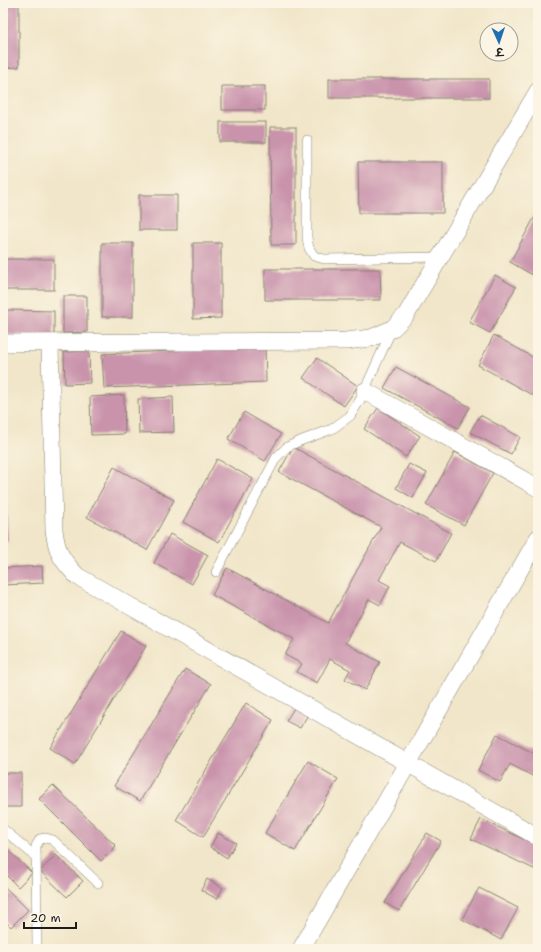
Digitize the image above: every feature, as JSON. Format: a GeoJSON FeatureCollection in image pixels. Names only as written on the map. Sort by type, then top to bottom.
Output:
{"type":"FeatureCollection","features":[{"type":"Feature","properties":{"kind":"street"},"geometry":{"type":"LineString","coordinates":[[3,343],[50,344],[346,341],[371,338],[392,329],[406,315],[538,91]]}},
{"type":"Feature","properties":{"kind":"street"},"geometry":{"type":"LineString","coordinates":[[50,344],[54,530],[56,547],[64,562],[78,576],[538,837]]}},
{"type":"Feature","properties":{"kind":"street"},"geometry":{"type":"LineString","coordinates":[[364,391],[538,488]]}},
{"type":"Feature","properties":{"kind":"street"},"geometry":{"type":"LineString","coordinates":[[301,949],[538,538]]}},
{"type":"Feature","properties":{"kind":"lane"},"geometry":{"type":"LineString","coordinates":[[307,140],[307,238],[314,256],[324,259],[440,258]]}},
{"type":"Feature","properties":{"kind":"lane"},"geometry":{"type":"LineString","coordinates":[[216,572],[276,458],[287,447],[300,440],[332,429],[350,416],[364,391],[392,329]]}},
{"type":"Feature","properties":{"kind":"lane"},"geometry":{"type":"LineString","coordinates":[[3,829],[36,857]]}},
{"type":"Feature","properties":{"kind":"lane"},"geometry":{"type":"LineString","coordinates":[[37,949],[36,846],[40,839],[46,838],[53,840],[98,883]]}},
{"type":"Feature","properties":{"kind":"building"},"geometry":{"type":"Polygon","coordinates":[[[3,3],[19,3],[19,67],[3,68],[3,3]]]}},
{"type":"Feature","properties":{"kind":"building"},"geometry":{"type":"Polygon","coordinates":[[[329,79],[489,79],[489,98],[329,98],[329,79]]]}},
{"type":"Feature","properties":{"kind":"building"},"geometry":{"type":"Polygon","coordinates":[[[222,86],[265,86],[265,110],[222,110],[222,86]]]}},
{"type":"Feature","properties":{"kind":"building"},"geometry":{"type":"Polygon","coordinates":[[[220,122],[266,122],[266,142],[220,142],[220,122]]]}},
{"type":"Feature","properties":{"kind":"building"},"geometry":{"type":"Polygon","coordinates":[[[270,127],[296,127],[296,245],[271,245],[270,127]]]}},
{"type":"Feature","properties":{"kind":"building"},"geometry":{"type":"Polygon","coordinates":[[[358,162],[443,162],[443,213],[359,213],[358,162]]]}},
{"type":"Feature","properties":{"kind":"building"},"geometry":{"type":"Polygon","coordinates":[[[139,195],[177,195],[177,230],[139,230],[139,195]]]}},
{"type":"Feature","properties":{"kind":"building"},"geometry":{"type":"Polygon","coordinates":[[[538,211],[538,278],[510,262],[538,211]]]}},
{"type":"Feature","properties":{"kind":"building"},"geometry":{"type":"Polygon","coordinates":[[[102,243],[133,243],[133,317],[102,317],[102,243]]]}},
{"type":"Feature","properties":{"kind":"building"},"geometry":{"type":"Polygon","coordinates":[[[193,243],[221,243],[221,318],[193,319],[193,243]]]}},
{"type":"Feature","properties":{"kind":"building"},"geometry":{"type":"Polygon","coordinates":[[[3,259],[54,259],[54,290],[3,290],[3,259]]]}},
{"type":"Feature","properties":{"kind":"building"},"geometry":{"type":"Polygon","coordinates":[[[265,269],[380,269],[381,300],[265,300],[265,269]]]}},
{"type":"Feature","properties":{"kind":"building"},"geometry":{"type":"Polygon","coordinates":[[[495,275],[516,287],[490,333],[469,322],[495,275]]]}},
{"type":"Feature","properties":{"kind":"building"},"geometry":{"type":"Polygon","coordinates":[[[63,296],[87,296],[87,332],[63,333],[63,296]]]}},
{"type":"Feature","properties":{"kind":"building"},"geometry":{"type":"Polygon","coordinates":[[[6,310],[54,311],[54,335],[6,335],[6,310]]]}},
{"type":"Feature","properties":{"kind":"building"},"geometry":{"type":"Polygon","coordinates":[[[494,335],[538,360],[538,390],[534,396],[478,365],[494,335]]]}},
{"type":"Feature","properties":{"kind":"building"},"geometry":{"type":"Polygon","coordinates":[[[265,347],[266,382],[104,388],[102,354],[265,347]]]}},
{"type":"Feature","properties":{"kind":"building"},"geometry":{"type":"Polygon","coordinates":[[[89,351],[90,383],[65,384],[64,352],[89,351]]]}},
{"type":"Feature","properties":{"kind":"building"},"geometry":{"type":"Polygon","coordinates":[[[317,358],[358,386],[344,406],[303,378],[317,358]]]}},
{"type":"Feature","properties":{"kind":"building"},"geometry":{"type":"Polygon","coordinates":[[[396,367],[470,407],[458,428],[384,388],[396,367]]]}},
{"type":"Feature","properties":{"kind":"building"},"geometry":{"type":"Polygon","coordinates":[[[124,395],[125,434],[91,435],[90,397],[124,395]]]}},
{"type":"Feature","properties":{"kind":"building"},"geometry":{"type":"Polygon","coordinates":[[[173,397],[174,432],[139,433],[138,399],[173,397]]]}},
{"type":"Feature","properties":{"kind":"building"},"geometry":{"type":"Polygon","coordinates":[[[378,408],[420,436],[406,457],[364,429],[378,408]]]}},
{"type":"Feature","properties":{"kind":"building"},"geometry":{"type":"Polygon","coordinates":[[[244,412],[281,434],[265,461],[228,439],[244,412]]]}},
{"type":"Feature","properties":{"kind":"building"},"geometry":{"type":"Polygon","coordinates":[[[480,415],[520,437],[511,454],[470,432],[480,415]]]}},
{"type":"Feature","properties":{"kind":"building"},"geometry":{"type":"Polygon","coordinates":[[[293,447],[451,533],[436,561],[400,542],[379,580],[390,586],[380,605],[369,599],[345,643],[380,662],[365,690],[345,679],[350,670],[330,659],[317,683],[297,672],[302,664],[285,655],[294,639],[212,595],[227,568],[328,623],[381,527],[279,472],[293,447]]]}},
{"type":"Feature","properties":{"kind":"building"},"geometry":{"type":"Polygon","coordinates":[[[455,452],[493,473],[464,525],[426,505],[455,452]]]}},
{"type":"Feature","properties":{"kind":"building"},"geometry":{"type":"Polygon","coordinates":[[[217,459],[253,479],[219,542],[183,522],[217,459]]]}},
{"type":"Feature","properties":{"kind":"building"},"geometry":{"type":"Polygon","coordinates":[[[409,464],[427,473],[413,498],[396,488],[409,464]]]}},
{"type":"Feature","properties":{"kind":"building"},"geometry":{"type":"Polygon","coordinates":[[[3,465],[5,465],[8,542],[3,542],[3,465]]]}},
{"type":"Feature","properties":{"kind":"building"},"geometry":{"type":"Polygon","coordinates":[[[114,467],[174,500],[147,550],[87,517],[114,467]]]}},
{"type":"Feature","properties":{"kind":"building"},"geometry":{"type":"Polygon","coordinates":[[[170,534],[208,555],[192,584],[154,563],[170,534]]]}},
{"type":"Feature","properties":{"kind":"building"},"geometry":{"type":"Polygon","coordinates":[[[42,566],[43,583],[3,585],[3,568],[42,566]]]}},
{"type":"Feature","properties":{"kind":"building"},"geometry":{"type":"Polygon","coordinates":[[[4,604],[5,722],[3,722],[4,604]]]}},
{"type":"Feature","properties":{"kind":"building"},"geometry":{"type":"Polygon","coordinates":[[[121,631],[146,646],[75,764],[50,748],[121,631]]]}},
{"type":"Feature","properties":{"kind":"building"},"geometry":{"type":"Polygon","coordinates":[[[185,669],[211,684],[140,801],[114,786],[185,669]]]}},
{"type":"Feature","properties":{"kind":"building"},"geometry":{"type":"Polygon","coordinates":[[[246,703],[273,720],[203,837],[176,820],[246,703]]]}},
{"type":"Feature","properties":{"kind":"building"},"geometry":{"type":"Polygon","coordinates":[[[296,705],[309,713],[300,728],[286,721],[296,705]]]}},
{"type":"Feature","properties":{"kind":"building"},"geometry":{"type":"Polygon","coordinates":[[[497,734],[537,755],[538,753],[538,779],[510,764],[500,782],[478,770],[497,734]]]}},
{"type":"Feature","properties":{"kind":"building"},"geometry":{"type":"Polygon","coordinates":[[[308,761],[338,779],[295,851],[265,833],[308,761]]]}},
{"type":"Feature","properties":{"kind":"building"},"geometry":{"type":"Polygon","coordinates":[[[3,773],[21,773],[21,807],[3,807],[3,773]]]}},
{"type":"Feature","properties":{"kind":"building"},"geometry":{"type":"Polygon","coordinates":[[[53,785],[116,846],[101,861],[39,799],[53,785]]]}},
{"type":"Feature","properties":{"kind":"building"},"geometry":{"type":"Polygon","coordinates":[[[481,819],[538,846],[538,860],[534,869],[471,839],[481,819]]]}},
{"type":"Feature","properties":{"kind":"building"},"geometry":{"type":"Polygon","coordinates":[[[218,833],[236,843],[227,858],[210,847],[218,833]]]}},
{"type":"Feature","properties":{"kind":"building"},"geometry":{"type":"Polygon","coordinates":[[[427,833],[441,841],[399,911],[385,903],[427,833]]]}},
{"type":"Feature","properties":{"kind":"building"},"geometry":{"type":"Polygon","coordinates":[[[3,845],[32,873],[18,887],[3,872],[3,845]]]}},
{"type":"Feature","properties":{"kind":"building"},"geometry":{"type":"Polygon","coordinates":[[[56,855],[83,881],[67,897],[40,871],[56,855]]]}},
{"type":"Feature","properties":{"kind":"building"},"geometry":{"type":"Polygon","coordinates":[[[207,879],[223,888],[217,899],[201,890],[207,879]]]}},
{"type":"Feature","properties":{"kind":"building"},"geometry":{"type":"Polygon","coordinates":[[[3,885],[28,910],[11,927],[3,919],[3,885]]]}},
{"type":"Feature","properties":{"kind":"building"},"geometry":{"type":"Polygon","coordinates":[[[479,888],[518,908],[501,940],[462,919],[479,888]]]}}]}
